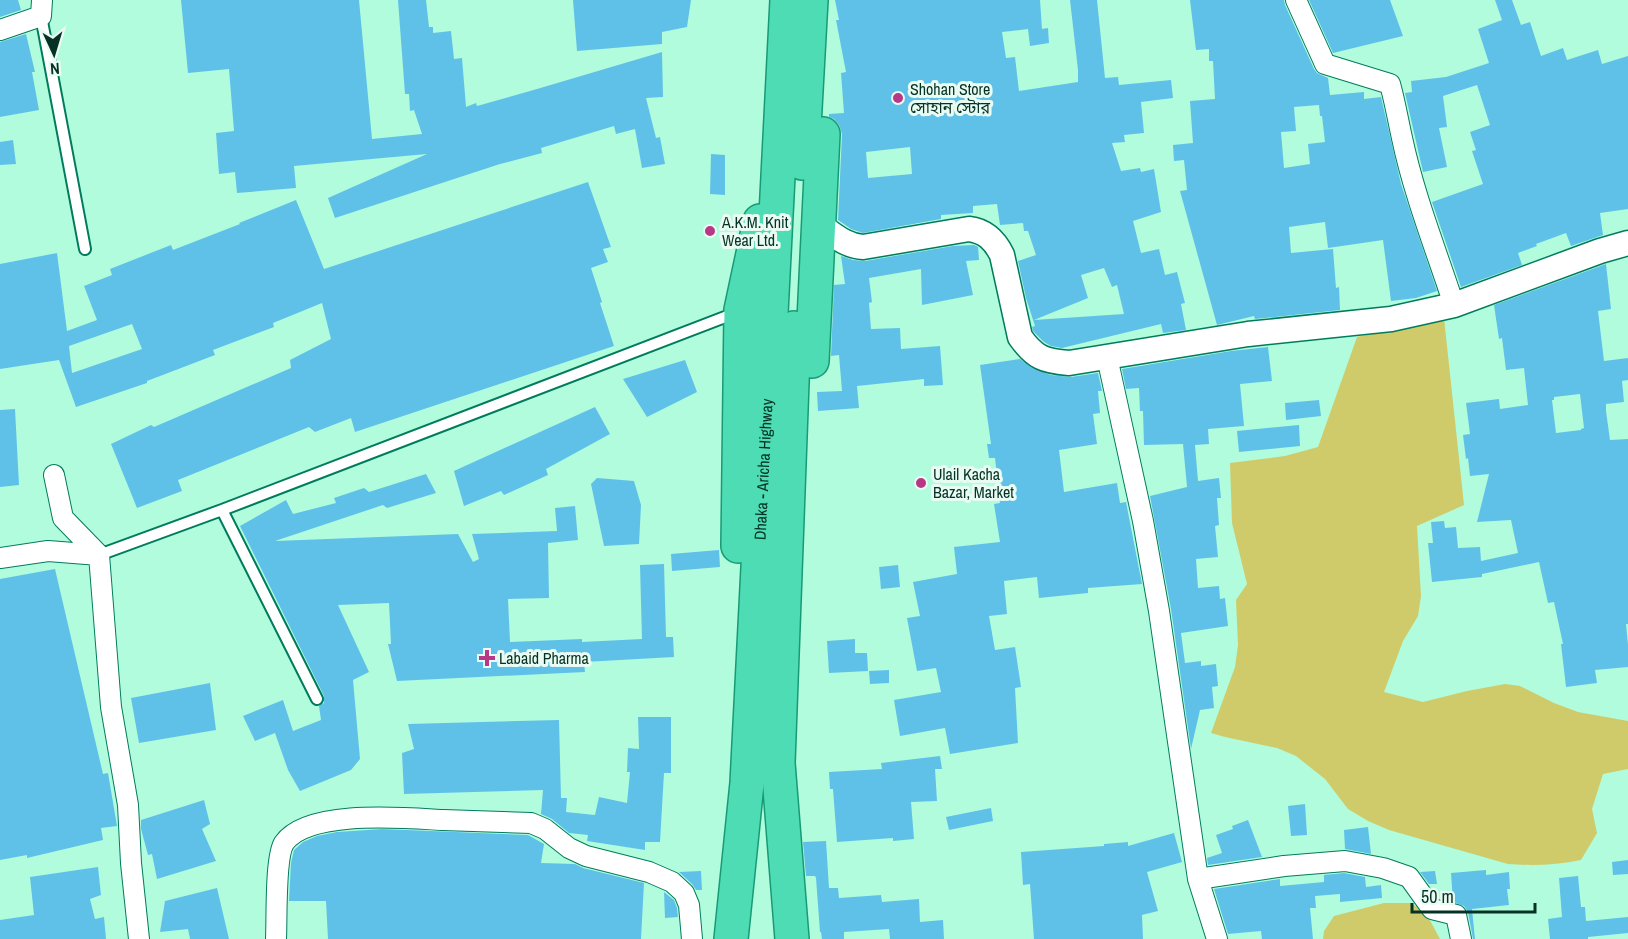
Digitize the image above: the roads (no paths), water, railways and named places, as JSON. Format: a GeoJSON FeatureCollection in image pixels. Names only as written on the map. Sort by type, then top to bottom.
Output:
{"type":"FeatureCollection","features":[{"type":"Feature","properties":{"kind":"highway"},"geometry":{"type":"LineString","coordinates":[[747,783],[740,758],[736,726],[741,310],[759,229],[770,0]]}},
{"type":"Feature","properties":{"kind":"highway","name":"Dhaka - Aricha Highway"},"geometry":{"type":"LineString","coordinates":[[731,939],[747,783],[787,0]]}},
{"type":"Feature","properties":{"kind":"highway","name":"Dhaka - Aricha Highway"},"geometry":{"type":"LineString","coordinates":[[792,939],[778,763],[793,339],[811,0]]}},
{"type":"Feature","properties":{"kind":"highway"},"geometry":{"type":"LineString","coordinates":[[778,763],[790,725],[796,693],[830,0]]}},
{"type":"Feature","properties":{"kind":"street"},"geometry":{"type":"LineString","coordinates":[[1296,0],[1325,64],[1390,84],[1416,191],[1454,305]]}},
{"type":"Feature","properties":{"kind":"street"},"geometry":{"type":"LineString","coordinates":[[0,30],[42,8]]}},
{"type":"Feature","properties":{"kind":"street"},"geometry":{"type":"LineString","coordinates":[[818,224],[853,247],[969,229],[978,230],[993,240],[1002,255],[1020,337],[1026,346],[1047,361],[1069,363],[1248,334],[1390,319],[1454,305],[1600,251],[1628,243]]}},
{"type":"Feature","properties":{"kind":"street"},"geometry":{"type":"LineString","coordinates":[[1107,357],[1143,521],[1159,611],[1198,879],[1217,939]]}},
{"type":"Feature","properties":{"kind":"street"},"geometry":{"type":"LineString","coordinates":[[54,475],[63,518],[99,555],[111,707],[128,805],[139,939]]}},
{"type":"Feature","properties":{"kind":"street"},"geometry":{"type":"LineString","coordinates":[[0,558],[48,551],[99,555]]}},
{"type":"Feature","properties":{"kind":"street"},"geometry":{"type":"LineString","coordinates":[[276,939],[279,858],[283,845],[292,834],[307,827],[332,821],[364,818],[531,823],[545,829],[569,848],[586,856],[649,872],[672,882],[684,892],[689,905],[692,939]]}},
{"type":"Feature","properties":{"kind":"street"},"geometry":{"type":"LineString","coordinates":[[1198,879],[1284,866],[1345,861],[1383,868],[1409,877],[1431,909],[1456,915],[1461,939]]}},
{"type":"Feature","properties":{"kind":"lane"},"geometry":{"type":"LineString","coordinates":[[42,8],[85,249]]}},
{"type":"Feature","properties":{"kind":"lane"},"geometry":{"type":"LineString","coordinates":[[99,555],[222,510],[741,310]]}},
{"type":"Feature","properties":{"kind":"lane"},"geometry":{"type":"LineString","coordinates":[[222,510],[317,699]]}},
{"type":"Feature","properties":{"kind":"place","name":"Shohan Store সোহান স্টোর"},"geometry":{"type":"Point","coordinates":[898,98]}},
{"type":"Feature","properties":{"kind":"place","name":"A.K.M. Knit Wear Ltd."},"geometry":{"type":"Point","coordinates":[710,231]}},
{"type":"Feature","properties":{"kind":"place","name":"Ulail Kacha Bazar, Market"},"geometry":{"type":"Point","coordinates":[921,483]}},
{"type":"Feature","properties":{"kind":"place","name":"Labaid Pharma"},"geometry":{"type":"Point","coordinates":[487,658]}}]}
